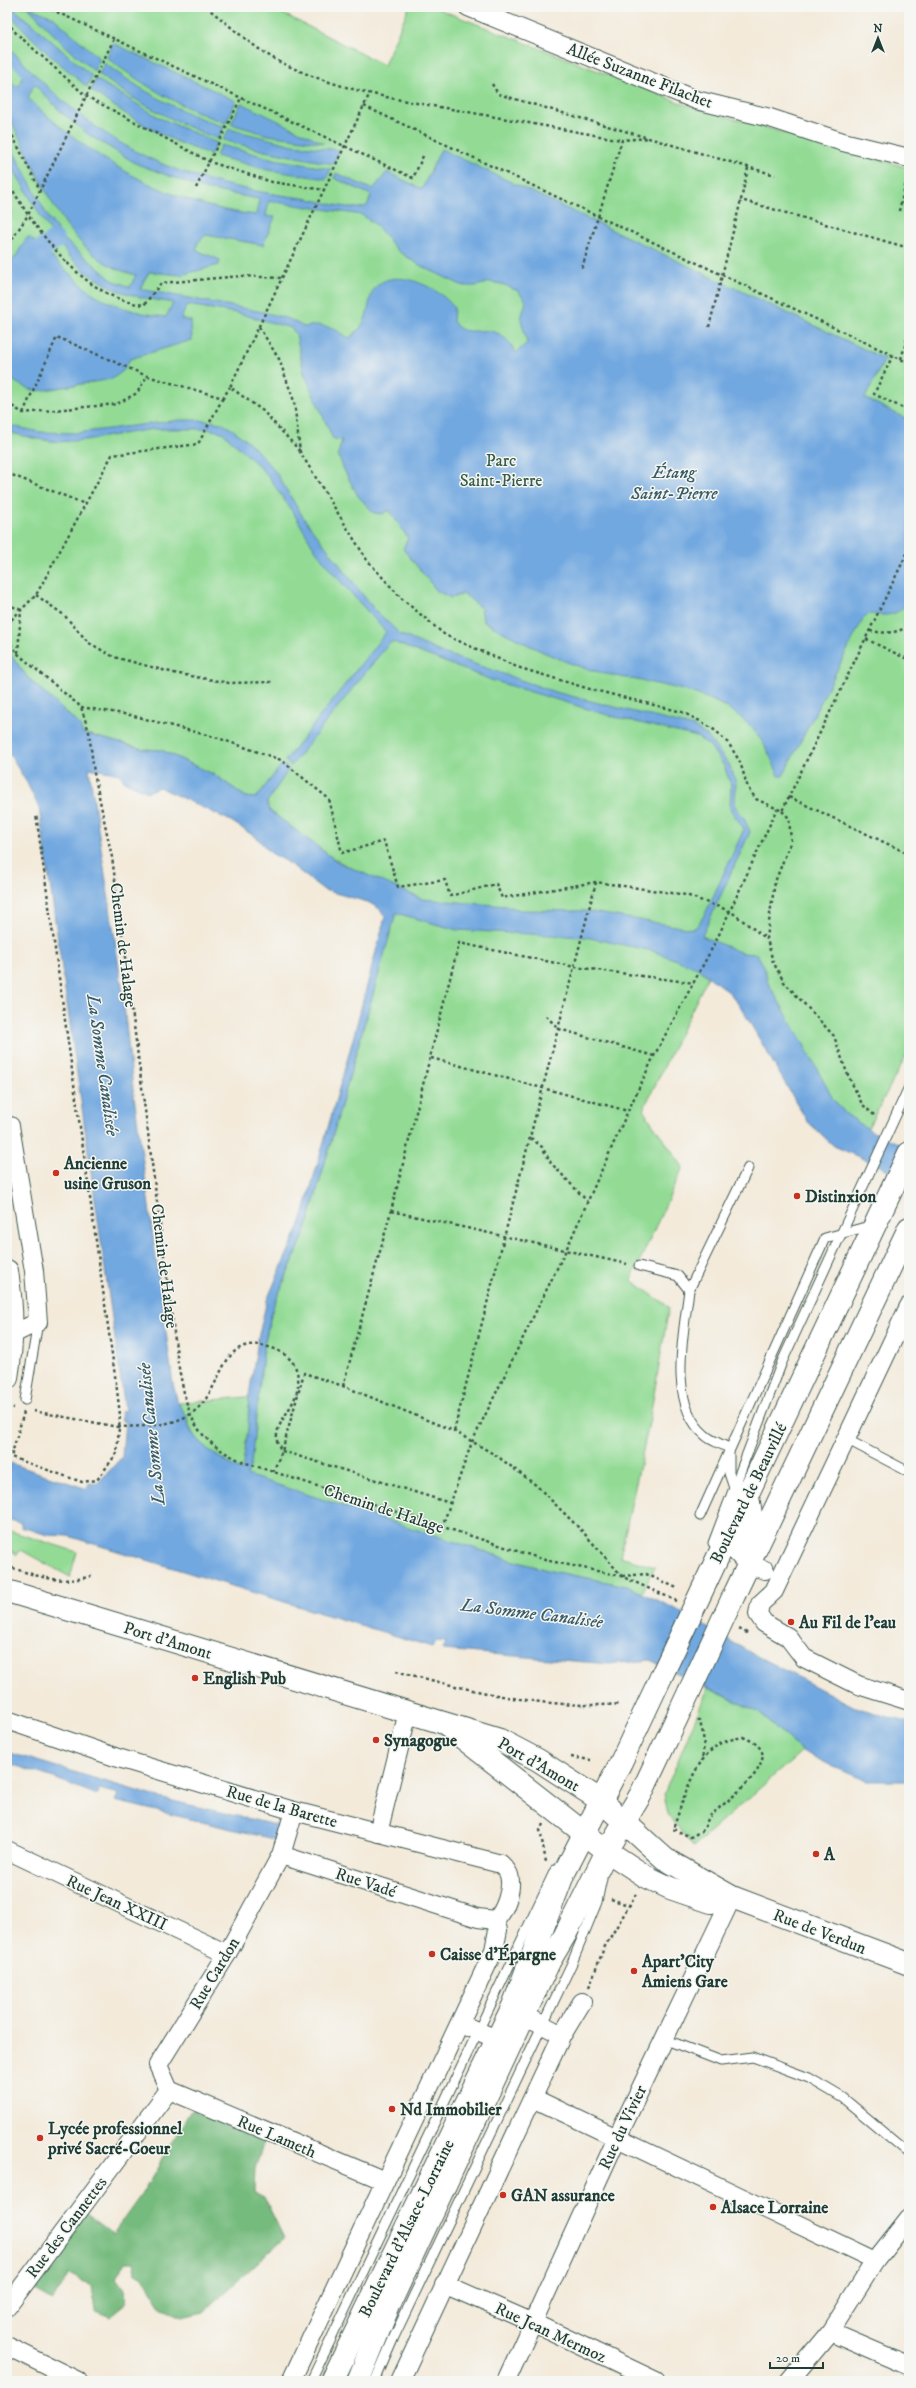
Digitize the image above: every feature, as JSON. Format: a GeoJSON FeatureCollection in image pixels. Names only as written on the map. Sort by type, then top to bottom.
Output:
{"type":"FeatureCollection","features":[{"type":"Feature","properties":{"kind":"main road","name":"Boulevard de Beauvillé"},"geometry":{"type":"LineString","coordinates":[[584,1831],[621,1762],[711,1571],[742,1490],[875,1224],[909,1152]]}},
{"type":"Feature","properties":{"kind":"main road","name":"Boulevard de Beauvillé"},"geometry":{"type":"LineString","coordinates":[[607,1851],[641,1794],[689,1692],[748,1576],[909,1228]]}},
{"type":"Feature","properties":{"kind":"main road"},"geometry":{"type":"LineString","coordinates":[[7,1271],[12,1304],[7,1378]]}},
{"type":"Feature","properties":{"kind":"main road","name":"Port d'Amont"},"geometry":{"type":"LineString","coordinates":[[8,1593],[506,1742],[538,1760],[600,1800],[624,1822]]}},
{"type":"Feature","properties":{"kind":"main road","name":"Port d'Amont"},"geometry":{"type":"LineString","coordinates":[[445,1724],[537,1798],[584,1831],[607,1851]]}},
{"type":"Feature","properties":{"kind":"main road","name":"Rue de Verdun"},"geometry":{"type":"LineString","coordinates":[[624,1822],[665,1859],[732,1897],[909,1964]]}},
{"type":"Feature","properties":{"kind":"main road","name":"Boulevard d'Alsace-Lorraine"},"geometry":{"type":"LineString","coordinates":[[332,2381],[497,2039],[534,1953],[563,1875],[584,1831]]}},
{"type":"Feature","properties":{"kind":"main road"},"geometry":{"type":"LineString","coordinates":[[607,1851],[645,1876],[670,1888],[711,1902],[732,1897]]}},
{"type":"Feature","properties":{"kind":"main road","name":"Boulevard d'Alsace-Lorraine"},"geometry":{"type":"LineString","coordinates":[[358,2381],[390,2303],[533,2019],[607,1851]]}},
{"type":"Feature","properties":{"kind":"street","name":"Allée Suzanne Filachet"},"geometry":{"type":"LineString","coordinates":[[468,7],[696,100],[770,118],[842,142],[909,158]]}},
{"type":"Feature","properties":{"kind":"street"},"geometry":{"type":"LineString","coordinates":[[7,1125],[10,1126],[34,1271],[38,1322],[10,1334]]}},
{"type":"Feature","properties":{"kind":"street"},"geometry":{"type":"LineString","coordinates":[[909,1306],[784,1567],[774,1591],[760,1604],[758,1614],[764,1623],[788,1637],[804,1658],[858,1685],[909,1701]]}},
{"type":"Feature","properties":{"kind":"street"},"geometry":{"type":"LineString","coordinates":[[742,1490],[753,1514],[735,1551],[748,1576],[784,1567]]}},
{"type":"Feature","properties":{"kind":"street"},"geometry":{"type":"LineString","coordinates":[[378,1832],[408,1712]]}},
{"type":"Feature","properties":{"kind":"street","name":"Rue de la Barette"},"geometry":{"type":"LineString","coordinates":[[7,1720],[115,1757],[294,1811],[501,1864],[509,1874],[510,1880],[501,1914],[495,1920]]}},
{"type":"Feature","properties":{"kind":"street"},"geometry":{"type":"LineString","coordinates":[[281,1855],[294,1811]]}},
{"type":"Feature","properties":{"kind":"street","name":"Rue Jean XXIII"},"geometry":{"type":"LineString","coordinates":[[7,1850],[227,1954]]}},
{"type":"Feature","properties":{"kind":"street","name":"Rue Vadé"},"geometry":{"type":"LineString","coordinates":[[281,1855],[478,1918],[495,1920]]}},
{"type":"Feature","properties":{"kind":"street","name":"Rue Cardon"},"geometry":{"type":"LineString","coordinates":[[169,2090],[158,2065],[227,1954],[281,1855]]}},
{"type":"Feature","properties":{"kind":"street","name":"Rue du Vivier"},"geometry":{"type":"LineString","coordinates":[[506,2381],[617,2138],[732,1897]]}},
{"type":"Feature","properties":{"kind":"street"},"geometry":{"type":"LineString","coordinates":[[291,2381],[494,1950],[498,1930],[495,1920]]}},
{"type":"Feature","properties":{"kind":"street"},"geometry":{"type":"LineString","coordinates":[[400,2381],[444,2284],[562,2035],[582,2002]]}},
{"type":"Feature","properties":{"kind":"street"},"geometry":{"type":"LineString","coordinates":[[533,2019],[562,2035]]}},
{"type":"Feature","properties":{"kind":"street"},"geometry":{"type":"LineString","coordinates":[[460,2024],[497,2039]]}},
{"type":"Feature","properties":{"kind":"street","name":"Rue Lameth"},"geometry":{"type":"LineString","coordinates":[[169,2090],[385,2181]]}},
{"type":"Feature","properties":{"kind":"street","name":"Rue des Cannettes"},"geometry":{"type":"LineString","coordinates":[[7,2307],[169,2090]]}},
{"type":"Feature","properties":{"kind":"street"},"geometry":{"type":"LineString","coordinates":[[533,2098],[875,2261]]}},
{"type":"Feature","properties":{"kind":"street"},"geometry":{"type":"LineString","coordinates":[[789,2381],[830,2332],[875,2261],[909,2218]]}},
{"type":"Feature","properties":{"kind":"street","name":"Rue Jean Mermoz"},"geometry":{"type":"LineString","coordinates":[[444,2284],[532,2322],[656,2381]]}},
{"type":"Feature","properties":{"kind":"street"},"geometry":{"type":"LineString","coordinates":[[830,2332],[909,2366]]}},
{"type":"Feature","properties":{"kind":"street"},"geometry":{"type":"LineString","coordinates":[[7,2346],[78,2381]]}},
{"type":"Feature","properties":{"kind":"lane"},"geometry":{"type":"LineString","coordinates":[[742,1490],[782,1362],[909,1087]]}},
{"type":"Feature","properties":{"kind":"lane"},"geometry":{"type":"LineString","coordinates":[[729,1448],[705,1436],[689,1415],[682,1397],[681,1352],[689,1290],[748,1168]]}},
{"type":"Feature","properties":{"kind":"lane"},"geometry":{"type":"LineString","coordinates":[[700,1516],[729,1448],[825,1238],[875,1224]]}},
{"type":"Feature","properties":{"kind":"lane"},"geometry":{"type":"LineString","coordinates":[[639,1266],[678,1276],[689,1290]]}},
{"type":"Feature","properties":{"kind":"lane"},"geometry":{"type":"LineString","coordinates":[[25,1400],[38,1322]]}},
{"type":"Feature","properties":{"kind":"lane"},"geometry":{"type":"LineString","coordinates":[[846,1439],[909,1472]]}},
{"type":"Feature","properties":{"kind":"lane"},"geometry":{"type":"LineString","coordinates":[[729,1448],[730,1473],[742,1490]]}},
{"type":"Feature","properties":{"kind":"lane"},"geometry":{"type":"LineString","coordinates":[[311,2381],[403,2191],[554,1870],[584,1831]]}},
{"type":"Feature","properties":{"kind":"lane"},"geometry":{"type":"LineString","coordinates":[[376,2381],[533,2019],[572,1963],[600,1894],[607,1851]]}},
{"type":"Feature","properties":{"kind":"lane"},"geometry":{"type":"LineString","coordinates":[[664,2039],[721,2061],[753,2058],[809,2078],[843,2098],[909,2153]]}},
{"type":"Feature","properties":{"kind":"path"},"geometry":{"type":"LineString","coordinates":[[46,7],[413,178],[424,154]]}},
{"type":"Feature","properties":{"kind":"path"},"geometry":{"type":"LineString","coordinates":[[206,7],[239,34],[281,62],[323,80],[370,93],[622,140],[651,138]]}},
{"type":"Feature","properties":{"kind":"path"},"geometry":{"type":"LineString","coordinates":[[7,22],[16,33],[86,96],[210,162],[272,182],[325,190]]}},
{"type":"Feature","properties":{"kind":"path"},"geometry":{"type":"LineString","coordinates":[[7,247],[28,215],[114,39]]}},
{"type":"Feature","properties":{"kind":"path"},"geometry":{"type":"LineString","coordinates":[[492,84],[498,94],[775,175]]}},
{"type":"Feature","properties":{"kind":"path"},"geometry":{"type":"LineString","coordinates":[[7,624],[36,595],[112,455],[198,444],[230,387],[370,93]]}},
{"type":"Feature","properties":{"kind":"path"},"geometry":{"type":"LineString","coordinates":[[196,188],[241,98]]}},
{"type":"Feature","properties":{"kind":"path"},"geometry":{"type":"LineString","coordinates":[[364,106],[599,215],[909,363]]}},
{"type":"Feature","properties":{"kind":"path"},"geometry":{"type":"LineString","coordinates":[[7,125],[40,190]]}},
{"type":"Feature","properties":{"kind":"path"},"geometry":{"type":"LineString","coordinates":[[582,268],[622,140]]}},
{"type":"Feature","properties":{"kind":"path"},"geometry":{"type":"LineString","coordinates":[[709,326],[748,168]]}},
{"type":"Feature","properties":{"kind":"path"},"geometry":{"type":"LineString","coordinates":[[899,211],[909,170]]}},
{"type":"Feature","properties":{"kind":"path"},"geometry":{"type":"LineString","coordinates":[[7,181],[28,215],[53,248],[82,277],[102,291],[128,303],[144,305],[161,283],[242,276],[282,278]]}},
{"type":"Feature","properties":{"kind":"path"},"geometry":{"type":"LineString","coordinates":[[741,200],[909,248]]}},
{"type":"Feature","properties":{"kind":"path"},"geometry":{"type":"LineString","coordinates":[[259,327],[279,359],[294,400],[300,452]]}},
{"type":"Feature","properties":{"kind":"path"},"geometry":{"type":"LineString","coordinates":[[901,359],[909,332]]}},
{"type":"Feature","properties":{"kind":"path"},"geometry":{"type":"LineString","coordinates":[[22,413],[57,337],[147,376],[224,398]]}},
{"type":"Feature","properties":{"kind":"path"},"geometry":{"type":"LineString","coordinates":[[893,355],[874,394],[909,411]]}},
{"type":"Feature","properties":{"kind":"path"},"geometry":{"type":"LineString","coordinates":[[7,403],[22,413],[117,404],[137,393],[147,376]]}},
{"type":"Feature","properties":{"kind":"path"},"geometry":{"type":"LineString","coordinates":[[230,387],[263,411],[300,452],[367,560],[401,598],[445,635],[517,667],[586,688],[682,712],[716,731],[728,744],[740,762],[748,788],[756,799],[782,812],[789,818],[792,842],[775,882],[767,939],[773,962],[784,982],[834,1036],[847,1073],[862,1104],[874,1115]]}},
{"type":"Feature","properties":{"kind":"path"},"geometry":{"type":"LineString","coordinates":[[7,474],[85,504]]}},
{"type":"Feature","properties":{"kind":"path"},"geometry":{"type":"LineString","coordinates":[[782,812],[909,549]]}},
{"type":"Feature","properties":{"kind":"path"},"geometry":{"type":"LineString","coordinates":[[36,595],[64,615],[89,643],[114,657],[174,673],[229,683],[274,682]]}},
{"type":"Feature","properties":{"kind":"path"},"geometry":{"type":"LineString","coordinates":[[7,604],[21,610]]}},
{"type":"Feature","properties":{"kind":"path"},"geometry":{"type":"LineString","coordinates":[[18,654],[21,610]]}},
{"type":"Feature","properties":{"kind":"path"},"geometry":{"type":"LineString","coordinates":[[870,631],[895,632],[905,628],[909,624]]}},
{"type":"Feature","properties":{"kind":"path"},"geometry":{"type":"LineString","coordinates":[[866,638],[909,660]]}},
{"type":"Feature","properties":{"kind":"path"},"geometry":{"type":"LineString","coordinates":[[7,639],[18,654],[81,708],[130,715],[218,738],[281,760],[329,799],[342,853],[384,841],[398,887],[445,880],[450,896],[496,884],[502,898],[596,882],[686,895],[730,911],[767,939]]}},
{"type":"Feature","properties":{"kind":"path","name":"Chemin de Halage"},"geometry":{"type":"LineString","coordinates":[[81,708],[88,732],[94,772],[112,857],[178,1363],[186,1401],[197,1430],[229,1456],[273,1473],[545,1560],[621,1576],[646,1574],[677,1588]]}},
{"type":"Feature","properties":{"kind":"path"},"geometry":{"type":"LineString","coordinates":[[789,797],[909,854]]}},
{"type":"Feature","properties":{"kind":"path"},"geometry":{"type":"LineString","coordinates":[[442,1527],[472,1442],[566,1250],[654,1056],[720,934],[776,809]]}},
{"type":"Feature","properties":{"kind":"path"},"geometry":{"type":"LineString","coordinates":[[23,1415],[11,1457],[82,1482],[97,1480],[117,1453],[120,1415],[36,814]]}},
{"type":"Feature","properties":{"kind":"path"},"geometry":{"type":"LineString","coordinates":[[454,1431],[582,941],[596,882]]}},
{"type":"Feature","properties":{"kind":"path"},"geometry":{"type":"LineString","coordinates":[[343,1386],[431,1058],[459,942],[575,967],[694,983]]}},
{"type":"Feature","properties":{"kind":"path"},"geometry":{"type":"LineString","coordinates":[[546,1016],[559,1029],[654,1056]]}},
{"type":"Feature","properties":{"kind":"path"},"geometry":{"type":"LineString","coordinates":[[431,1058],[543,1090],[628,1111]]}},
{"type":"Feature","properties":{"kind":"path"},"geometry":{"type":"LineString","coordinates":[[531,1138],[542,1147],[551,1163],[588,1201]]}},
{"type":"Feature","properties":{"kind":"path"},"geometry":{"type":"LineString","coordinates":[[391,1211],[639,1266]]}},
{"type":"Feature","properties":{"kind":"path"},"geometry":{"type":"LineString","coordinates":[[7,1406],[118,1427],[164,1424],[187,1416],[209,1398],[225,1361],[231,1354],[243,1346],[258,1344],[274,1348],[287,1357],[297,1369],[295,1401],[278,1428],[277,1440],[282,1451],[450,1503]]}},
{"type":"Feature","properties":{"kind":"path"},"geometry":{"type":"LineString","coordinates":[[273,1473],[282,1451],[304,1373],[343,1386],[454,1431],[497,1456],[537,1486],[583,1532],[621,1576]]}},
{"type":"Feature","properties":{"kind":"path"},"geometry":{"type":"LineString","coordinates":[[7,1566],[52,1580],[82,1579],[94,1576]]}},
{"type":"Feature","properties":{"kind":"path"},"geometry":{"type":"LineString","coordinates":[[396,1671],[464,1689],[545,1702],[587,1706],[620,1704]]}},
{"type":"Feature","properties":{"kind":"path"},"geometry":{"type":"LineString","coordinates":[[696,1714],[702,1725],[702,1761],[688,1788],[673,1829],[692,1837],[704,1830],[710,1816],[726,1804],[755,1773],[762,1762],[762,1752],[754,1742],[743,1737],[726,1741],[714,1748],[702,1761]]}},
{"type":"Feature","properties":{"kind":"path"},"geometry":{"type":"LineString","coordinates":[[582,2002],[604,1948],[631,1906],[645,1876]]}},
{"type":"Feature","properties":{"kind":"path"},"geometry":{"type":"LineString","coordinates":[[600,1894],[631,1906]]}},
{"type":"Feature","properties":{"kind":"green space","name":"Parc Saint-Pierre"},"geometry":{"type":"Polygon","coordinates":[[[7,7],[270,7],[384,65],[409,7],[433,7],[689,106],[909,168],[909,1050],[865,1134],[833,1113],[719,954],[643,1110],[683,1167],[631,1280],[669,1307],[649,1423],[620,1557],[655,1567],[642,1593],[627,1586],[551,1571],[511,1560],[249,1477],[207,1449],[194,1436],[187,1420],[187,1416],[178,1403],[257,1396],[264,1345],[273,1307],[305,1233],[395,915],[356,871],[328,855],[270,811],[266,802],[246,797],[215,775],[161,750],[143,749],[82,733],[81,726],[28,678],[7,650],[7,7]]]}},
{"type":"Feature","properties":{"kind":"green space"},"geometry":{"type":"Polygon","coordinates":[[[7,1530],[77,1552],[70,1577],[21,1550],[17,1555],[7,1547],[7,1530]]]}},
{"type":"Feature","properties":{"kind":"green space"},"geometry":{"type":"Polygon","coordinates":[[[708,1688],[758,1712],[802,1751],[693,1847],[668,1814],[664,1794],[708,1688]]]}},
{"type":"Feature","properties":{"kind":"green space"},"geometry":{"type":"Polygon","coordinates":[[[191,2110],[264,2142],[255,2169],[254,2192],[264,2197],[284,2238],[204,2312],[182,2317],[163,2309],[143,2277],[135,2272],[133,2262],[125,2262],[116,2278],[125,2290],[126,2303],[111,2317],[95,2311],[92,2286],[69,2274],[53,2300],[30,2287],[86,2213],[113,2234],[141,2195],[191,2110]]]}},
{"type":"Feature","properties":{"kind":"water"},"geometry":{"type":"Polygon","coordinates":[[[7,7],[12,7],[92,76],[87,87],[45,51],[7,12],[7,7]]]}},
{"type":"Feature","properties":{"kind":"water"},"geometry":{"type":"Polygon","coordinates":[[[28,7],[53,17],[100,59],[94,71],[60,41],[28,7]]]}},
{"type":"Feature","properties":{"kind":"water"},"geometry":{"type":"Polygon","coordinates":[[[113,43],[236,101],[226,123],[194,111],[149,87],[121,68],[107,58],[113,43]]]}},
{"type":"Feature","properties":{"kind":"water","name":"Étang Saint-Pierre"},"geometry":{"type":"Polygon","coordinates":[[[7,45],[40,80],[73,109],[105,133],[139,153],[175,169],[213,181],[256,191],[303,198],[346,207],[360,208],[367,206],[371,196],[334,178],[336,173],[371,189],[375,187],[387,172],[422,189],[441,149],[885,359],[865,398],[909,420],[909,599],[897,612],[887,615],[869,614],[863,619],[783,776],[779,776],[765,746],[753,729],[737,714],[718,703],[697,694],[675,688],[608,674],[574,665],[547,654],[483,621],[481,608],[464,594],[451,598],[437,591],[403,549],[408,538],[389,510],[382,514],[374,513],[358,496],[344,470],[338,454],[342,440],[333,439],[304,373],[296,334],[291,328],[237,313],[187,305],[181,319],[191,321],[192,340],[130,359],[123,371],[112,379],[39,391],[22,386],[10,378],[7,375],[7,265],[16,256],[28,237],[38,244],[88,290],[107,301],[135,311],[166,317],[173,303],[139,297],[116,290],[87,273],[69,256],[44,222],[7,158],[7,139],[48,217],[65,240],[112,280],[130,287],[136,275],[112,267],[92,253],[75,236],[60,216],[47,194],[14,127],[10,115],[8,94],[11,82],[18,87],[24,73],[7,55],[7,45]],[[34,84],[28,98],[52,120],[104,159],[162,190],[192,201],[224,210],[256,215],[259,199],[204,189],[137,164],[89,135],[61,112],[34,84]],[[269,201],[266,216],[275,217],[263,245],[206,235],[198,242],[196,250],[220,260],[219,265],[181,275],[149,272],[140,289],[263,312],[289,319],[304,327],[317,325],[333,328],[349,338],[363,324],[374,289],[379,284],[387,280],[397,278],[420,283],[440,294],[454,308],[453,321],[459,328],[466,331],[490,331],[499,334],[508,341],[516,353],[527,343],[521,319],[526,301],[518,291],[502,284],[490,282],[476,286],[463,286],[421,266],[398,251],[376,225],[362,215],[269,201]]]}},
{"type":"Feature","properties":{"kind":"water"},"geometry":{"type":"Polygon","coordinates":[[[104,63],[161,100],[192,115],[224,127],[218,139],[156,111],[112,84],[99,74],[104,63]]]}},
{"type":"Feature","properties":{"kind":"water"},"geometry":{"type":"Polygon","coordinates":[[[96,79],[160,118],[217,143],[211,154],[179,143],[133,119],[91,90],[96,79]]]}},
{"type":"Feature","properties":{"kind":"water"},"geometry":{"type":"Polygon","coordinates":[[[241,103],[324,143],[268,135],[231,124],[241,103]]]}},
{"type":"Feature","properties":{"kind":"water"},"geometry":{"type":"Polygon","coordinates":[[[229,129],[293,145],[340,150],[333,164],[265,151],[223,140],[229,129]]]}},
{"type":"Feature","properties":{"kind":"water"},"geometry":{"type":"Polygon","coordinates":[[[221,145],[274,159],[331,169],[326,179],[268,170],[216,156],[221,145]]]}},
{"type":"Feature","properties":{"kind":"water","name":"La Somme Canalisée"},"geometry":{"type":"Polygon","coordinates":[[[180,420],[200,420],[221,423],[232,429],[251,444],[275,471],[303,517],[373,608],[400,634],[440,652],[555,692],[694,727],[707,736],[730,766],[736,783],[735,806],[744,818],[750,832],[702,936],[742,953],[757,954],[764,966],[768,983],[801,1039],[833,1099],[846,1114],[871,1131],[909,1148],[909,1179],[834,1146],[807,1121],[742,1009],[730,993],[697,968],[653,951],[585,937],[457,930],[396,913],[305,1233],[273,1307],[264,1345],[251,1465],[247,1475],[511,1560],[551,1571],[627,1586],[674,1608],[751,1653],[855,1707],[909,1723],[909,1781],[867,1781],[834,1767],[802,1751],[758,1712],[650,1660],[609,1664],[443,1650],[446,1642],[435,1641],[432,1647],[68,1536],[48,1535],[21,1527],[21,1523],[7,1519],[7,1462],[87,1489],[89,1483],[97,1484],[122,1457],[125,1421],[122,1421],[121,1411],[125,1411],[39,808],[27,783],[7,750],[7,650],[28,678],[81,726],[82,733],[143,749],[161,750],[215,775],[246,797],[256,798],[282,764],[289,769],[267,802],[270,811],[338,862],[422,899],[506,906],[521,910],[586,911],[693,929],[698,925],[706,912],[744,829],[730,809],[731,785],[724,766],[710,746],[697,737],[611,716],[491,680],[393,642],[389,643],[291,766],[285,761],[386,632],[332,572],[314,548],[296,517],[270,479],[259,466],[222,432],[207,429],[153,429],[85,440],[58,442],[7,432],[7,425],[40,432],[76,433],[180,420]],[[89,768],[122,987],[133,1088],[173,1384],[178,1403],[187,1416],[188,1425],[192,1433],[207,1449],[242,1471],[248,1428],[249,1395],[259,1334],[267,1300],[301,1222],[350,1050],[385,917],[380,909],[368,902],[324,890],[286,861],[271,853],[257,838],[231,821],[159,787],[148,792],[124,781],[120,774],[89,768]]]}},
{"type":"Feature","properties":{"kind":"water"},"geometry":{"type":"Polygon","coordinates":[[[7,1752],[164,1799],[280,1826],[277,1840],[115,1801],[118,1794],[99,1789],[97,1795],[54,1778],[7,1763],[7,1752]]]}},
{"type":"Feature","properties":{"kind":"waterway"},"geometry":{"type":"LineString","coordinates":[[7,55],[25,75]]}},
{"type":"Feature","properties":{"kind":"waterway"},"geometry":{"type":"LineString","coordinates":[[43,248],[55,240]]}},
{"type":"Feature","properties":{"kind":"place","name":"Ancienne usine Gruson"},"geometry":{"type":"Point","coordinates":[56,1173]}},
{"type":"Feature","properties":{"kind":"place","name":"Distinxion"},"geometry":{"type":"Point","coordinates":[797,1196]}},
{"type":"Feature","properties":{"kind":"place","name":"Au Fil de l'eau"},"geometry":{"type":"Point","coordinates":[791,1622]}},
{"type":"Feature","properties":{"kind":"place","name":"English Pub"},"geometry":{"type":"Point","coordinates":[195,1678]}},
{"type":"Feature","properties":{"kind":"place","name":"Synagogue"},"geometry":{"type":"Point","coordinates":[376,1740]}},
{"type":"Feature","properties":{"kind":"place","name":"A"},"geometry":{"type":"Point","coordinates":[816,1854]}},
{"type":"Feature","properties":{"kind":"place","name":"Caisse d'Épargne"},"geometry":{"type":"Point","coordinates":[432,1954]}},
{"type":"Feature","properties":{"kind":"place","name":"Apart'City Amiens Gare"},"geometry":{"type":"Point","coordinates":[634,1971]}},
{"type":"Feature","properties":{"kind":"place","name":"Nd Immobilier"},"geometry":{"type":"Point","coordinates":[392,2109]}},
{"type":"Feature","properties":{"kind":"place","name":"Lycée professionnel privé Sacré-Coeur"},"geometry":{"type":"Point","coordinates":[40,2138]}},
{"type":"Feature","properties":{"kind":"place","name":"GAN assurance"},"geometry":{"type":"Point","coordinates":[503,2195]}},
{"type":"Feature","properties":{"kind":"place","name":"Alsace Lorraine"},"geometry":{"type":"Point","coordinates":[713,2207]}}]}
